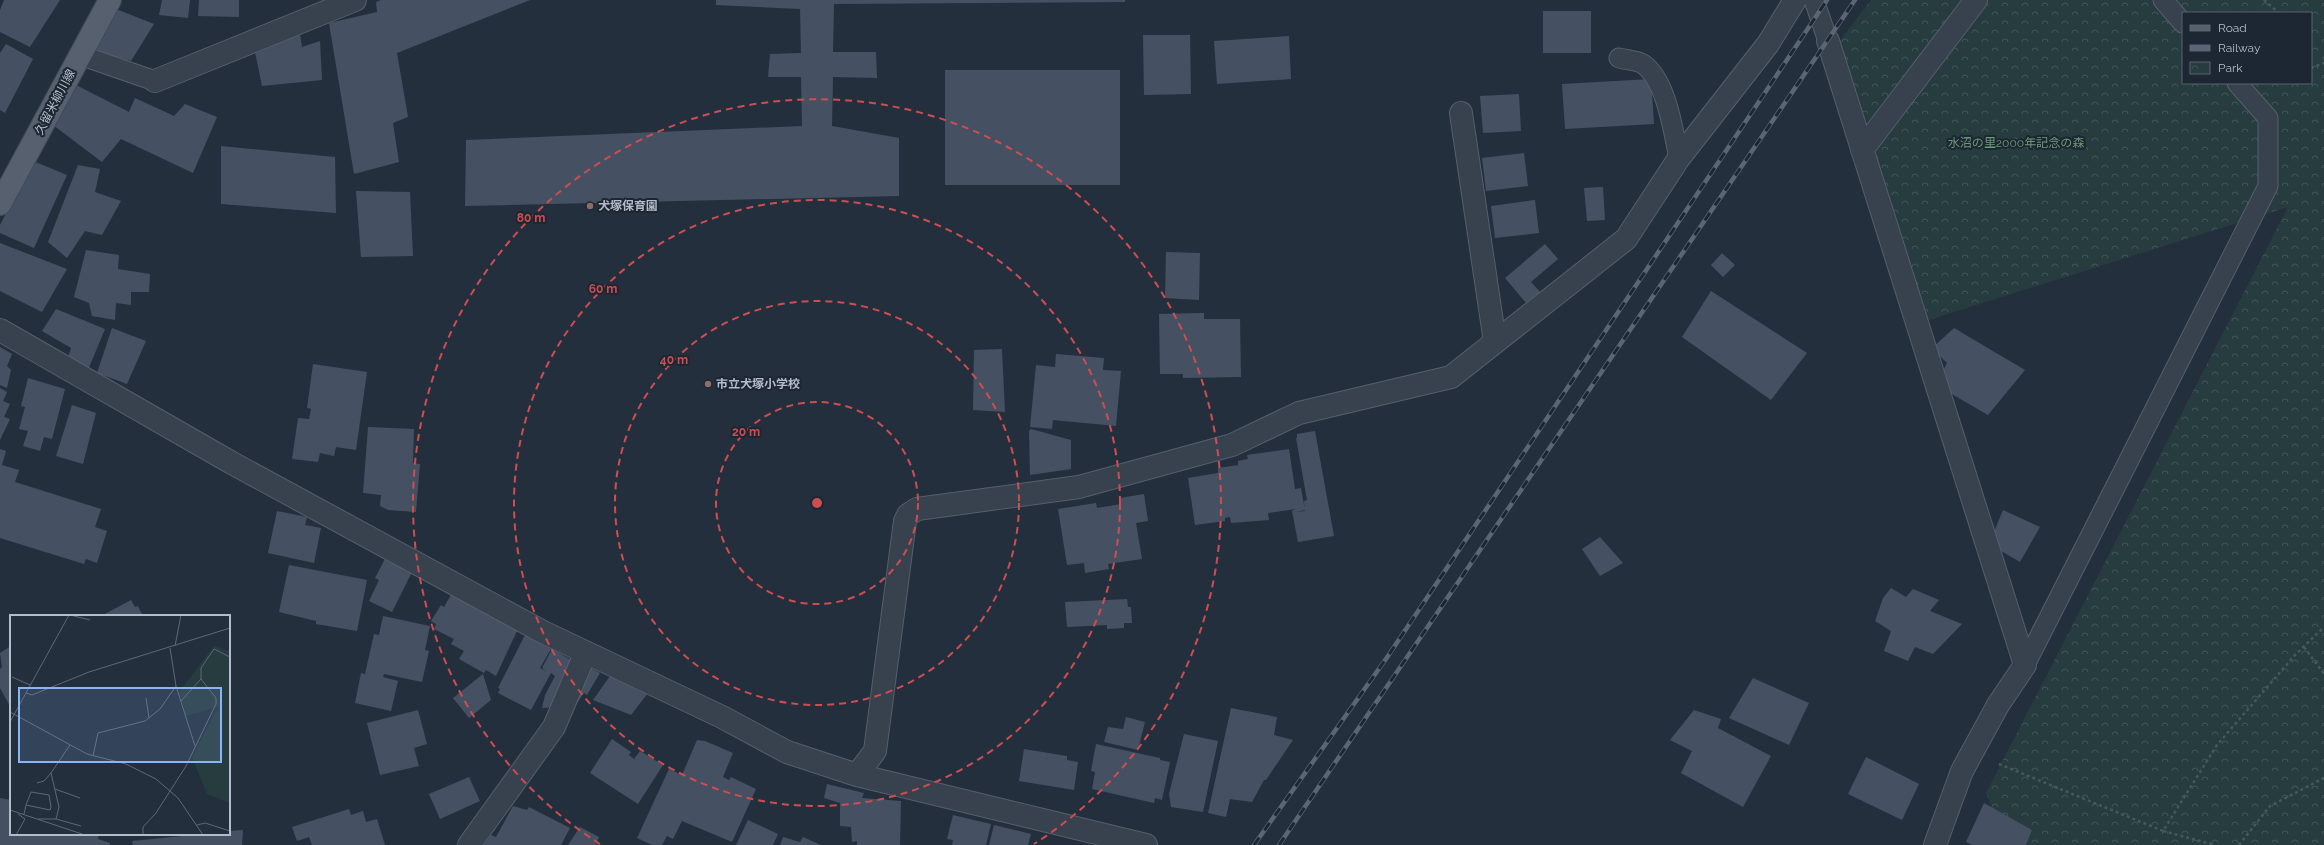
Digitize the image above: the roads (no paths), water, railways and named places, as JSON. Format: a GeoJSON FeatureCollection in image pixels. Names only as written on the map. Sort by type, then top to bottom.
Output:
{"type":"FeatureCollection","features":[{"type":"Feature","properties":{"kind":"main road","name":"久留米柳川線"},"geometry":{"type":"LineString","coordinates":[[0,204],[110,0]]}},
{"type":"Feature","properties":{"kind":"street"},"geometry":{"type":"LineString","coordinates":[[155,81],[355,0]]}},
{"type":"Feature","properties":{"kind":"street"},"geometry":{"type":"LineString","coordinates":[[857,775],[875,751],[905,521],[908,515],[918,510],[1079,486],[1232,444],[1299,413],[1451,377],[1626,239],[1679,158],[1768,44],[1795,0]]}},
{"type":"Feature","properties":{"kind":"street"},"geometry":{"type":"LineString","coordinates":[[1862,150],[1976,0]]}},
{"type":"Feature","properties":{"kind":"street"},"geometry":{"type":"LineString","coordinates":[[1828,41],[2025,665],[1998,705],[1962,771],[1935,845]]}},
{"type":"Feature","properties":{"kind":"street"},"geometry":{"type":"LineString","coordinates":[[1461,113],[1495,342]]}},
{"type":"Feature","properties":{"kind":"street"},"geometry":{"type":"LineString","coordinates":[[0,330],[232,463],[586,654],[722,717],[787,752],[857,775],[1146,845]]}},
{"type":"Feature","properties":{"kind":"street"},"geometry":{"type":"LineString","coordinates":[[469,845],[554,727],[586,654]]}},
{"type":"Feature","properties":{"kind":"lane"},"geometry":{"type":"LineString","coordinates":[[1814,0],[1828,41]]}},
{"type":"Feature","properties":{"kind":"lane"},"geometry":{"type":"LineString","coordinates":[[2163,0],[2182,22]]}},
{"type":"Feature","properties":{"kind":"lane"},"geometry":{"type":"LineString","coordinates":[[80,55],[155,81]]}},
{"type":"Feature","properties":{"kind":"lane"},"geometry":{"type":"LineString","coordinates":[[1619,58],[1643,64],[1656,79],[1665,99],[1679,158]]}},
{"type":"Feature","properties":{"kind":"lane"},"geometry":{"type":"LineString","coordinates":[[2025,665],[2268,186],[2268,118],[2237,84]]}},
{"type":"Feature","properties":{"kind":"railway"},"geometry":{"type":"LineString","coordinates":[[1254,845],[1388,656],[1827,0]]}},
{"type":"Feature","properties":{"kind":"railway"},"geometry":{"type":"LineString","coordinates":[[1279,845],[1855,0]]}},
{"type":"Feature","properties":{"kind":"place","name":"犬塚保育園"},"geometry":{"type":"Point","coordinates":[590,206]}},
{"type":"Feature","properties":{"kind":"place","name":"市立犬塚小学校"},"geometry":{"type":"Point","coordinates":[708,384]}},
{"type":"Feature","properties":{"kind":"park label","name":"水沼の里2000年記念の森"},"geometry":{"type":"Point","coordinates":[2016,143]}}]}
